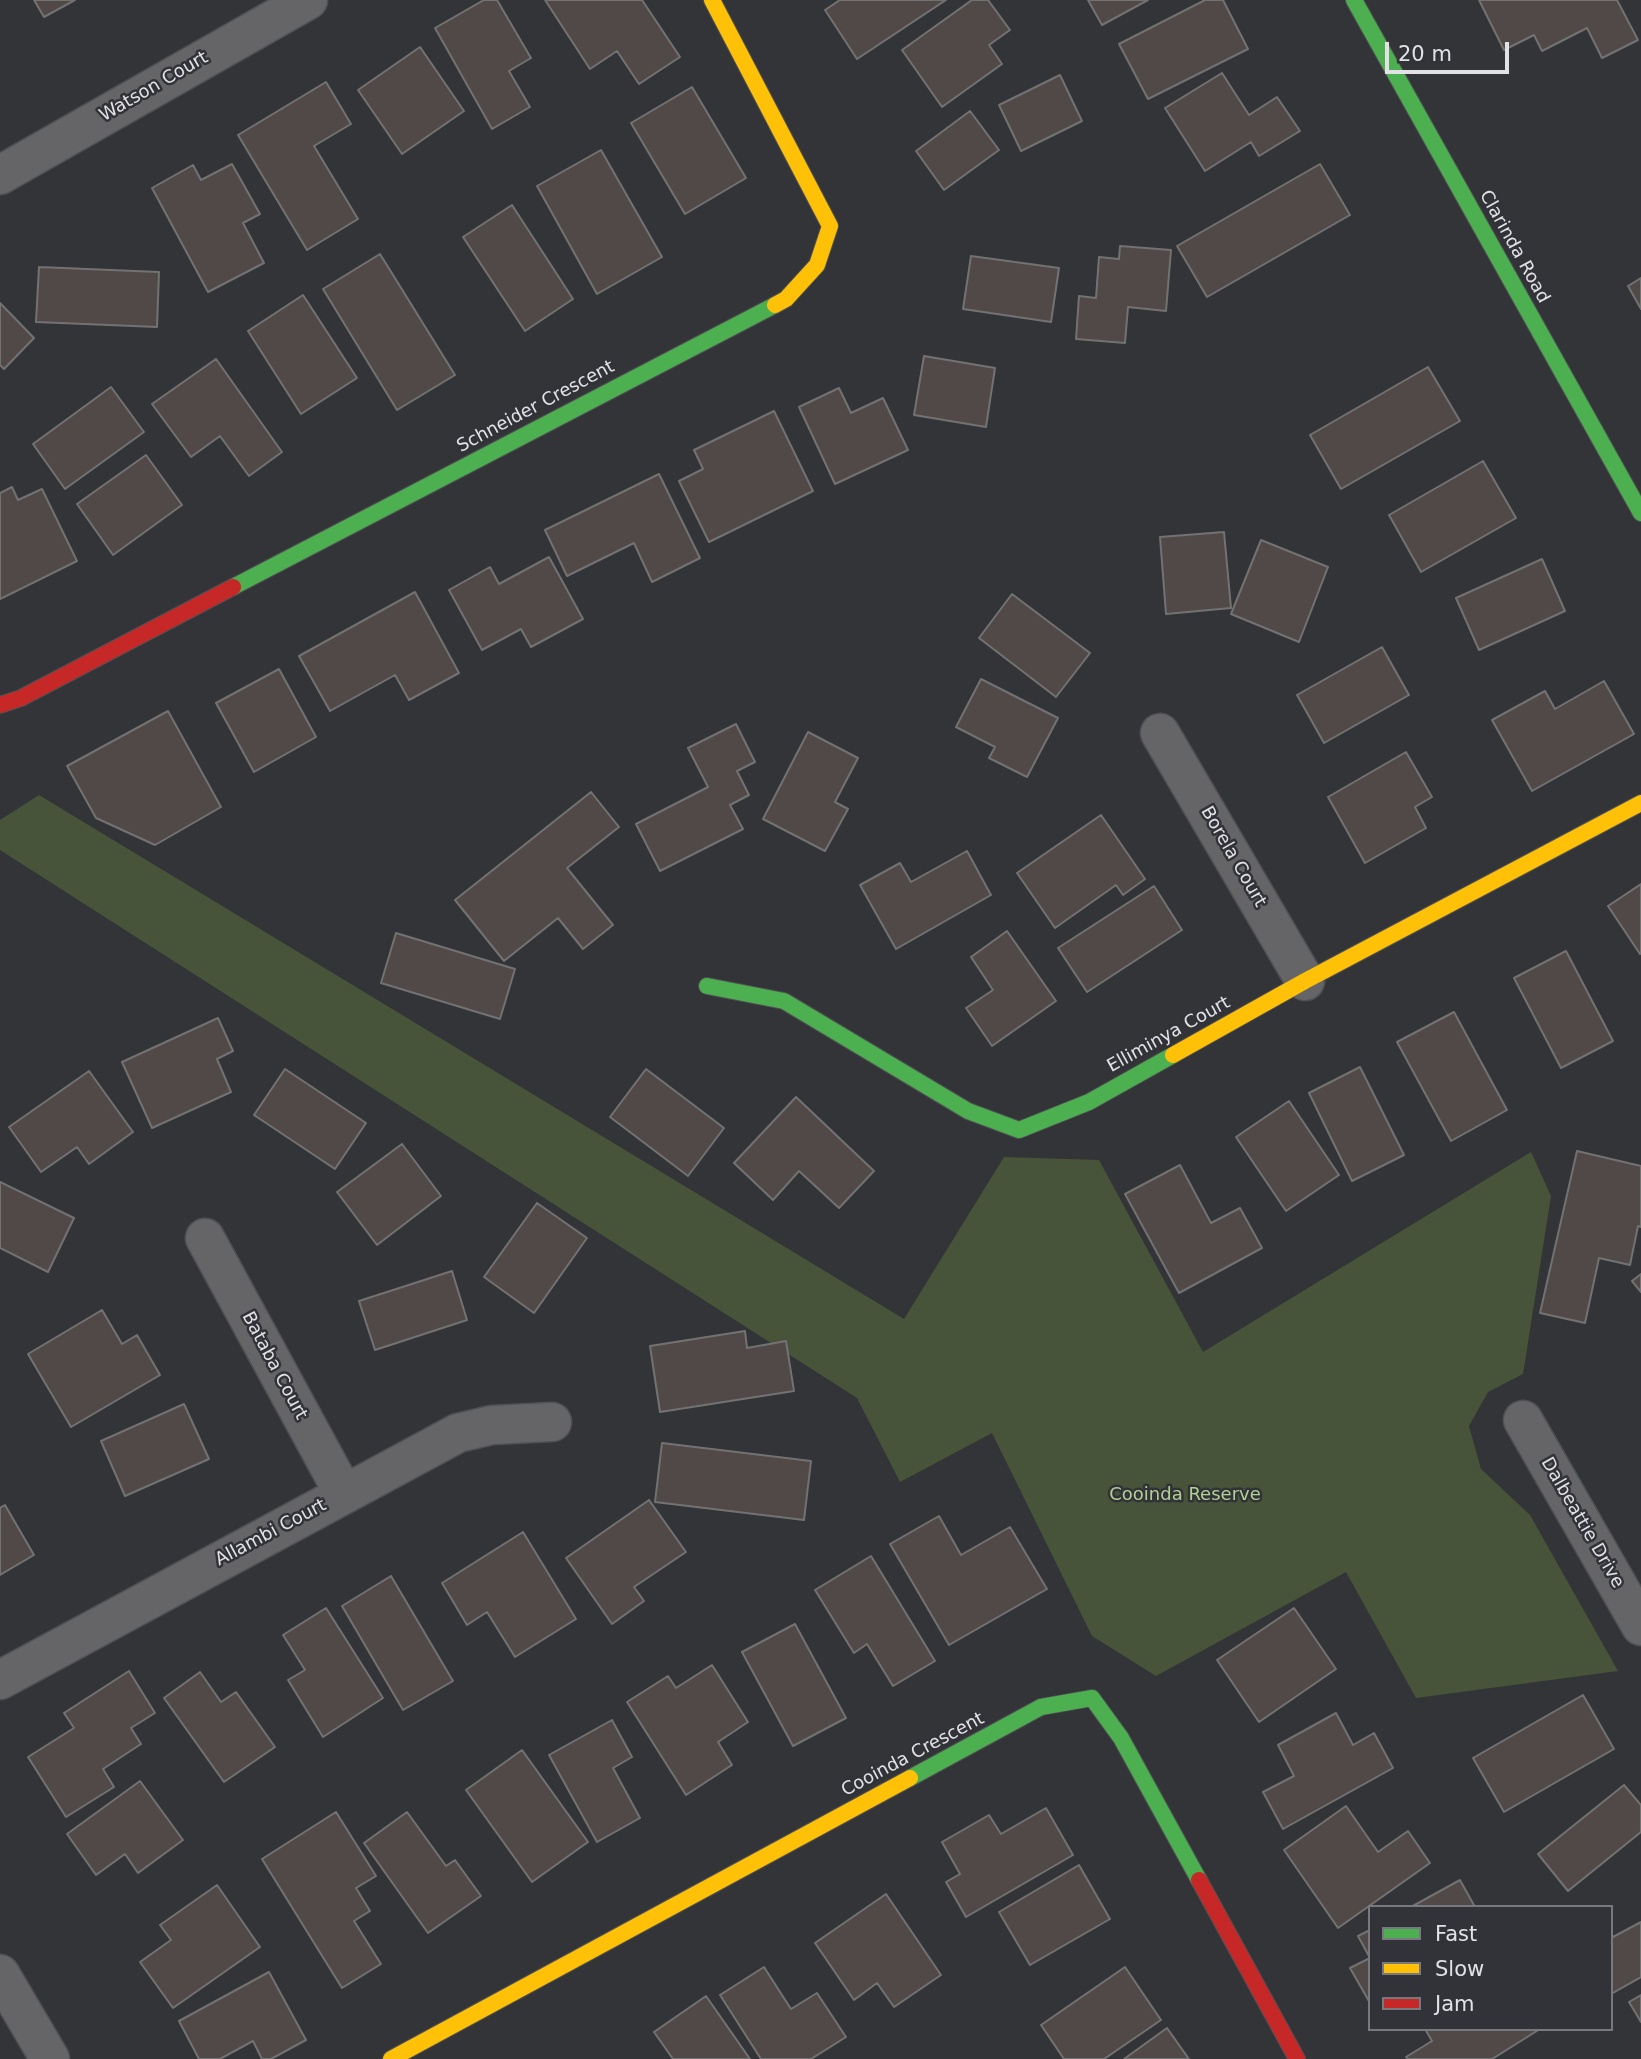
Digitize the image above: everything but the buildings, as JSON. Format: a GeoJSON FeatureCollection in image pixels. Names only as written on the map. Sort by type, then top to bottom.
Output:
{"type":"FeatureCollection","features":[{"type":"Feature","properties":{"kind":"street","name":"Watson Court"},"geometry":{"type":"LineString","coordinates":[[0,175],[307,0]]}},
{"type":"Feature","properties":{"kind":"street","name":"Schneider Crescent"},"geometry":{"type":"LineString","coordinates":[[0,705],[21,698],[786,299],[817,265],[830,226],[712,0]]}},
{"type":"Feature","properties":{"kind":"street","name":"Clarinda Road"},"geometry":{"type":"LineString","coordinates":[[1354,0],[1641,513]]}},
{"type":"Feature","properties":{"kind":"street","name":"Borela Court"},"geometry":{"type":"LineString","coordinates":[[1160,733],[1306,981]]}},
{"type":"Feature","properties":{"kind":"street","name":"Elliminya Court"},"geometry":{"type":"LineString","coordinates":[[707,986],[784,1001],[968,1111],[1019,1130],[1089,1102],[1306,981],[1641,803]]}},
{"type":"Feature","properties":{"kind":"street","name":"Bataba Court"},"geometry":{"type":"LineString","coordinates":[[205,1238],[344,1494]]}},
{"type":"Feature","properties":{"kind":"street","name":"Dalbeattie Drive"},"geometry":{"type":"LineString","coordinates":[[1523,1420],[1641,1626]]}},
{"type":"Feature","properties":{"kind":"street","name":"Allambi Court"},"geometry":{"type":"LineString","coordinates":[[0,1680],[458,1433],[492,1425],[552,1422]]}},
{"type":"Feature","properties":{"kind":"street","name":"Cooinda Crescent"},"geometry":{"type":"LineString","coordinates":[[391,2059],[1041,1707],[1093,1698],[1121,1738],[1297,2059]]}},
{"type":"Feature","properties":{"kind":"street"},"geometry":{"type":"LineString","coordinates":[[0,1974],[50,2059]]}},
{"type":"Feature","properties":{"kind":"green space","name":"Cooinda Reserve"},"geometry":{"type":"Polygon","coordinates":[[[39,795],[904,1319],[1004,1157],[1099,1160],[1203,1352],[1531,1152],[1551,1196],[1523,1374],[1488,1392],[1469,1426],[1481,1469],[1530,1515],[1618,1671],[1416,1698],[1346,1572],[1156,1676],[1092,1636],[992,1433],[900,1482],[857,1398],[0,850],[0,820],[39,795]]]}},
{"type":"Feature","properties":{"kind":"traffic: fast"},"geometry":{"type":"LineString","coordinates":[[1354,0],[1641,513]]}},
{"type":"Feature","properties":{"kind":"traffic: fast"},"geometry":{"type":"LineString","coordinates":[[233,587],[775,305]]}},
{"type":"Feature","properties":{"kind":"traffic: fast"},"geometry":{"type":"LineString","coordinates":[[707,986],[784,1001],[968,1111],[1019,1130],[1089,1102],[1173,1055]]}},
{"type":"Feature","properties":{"kind":"traffic: fast"},"geometry":{"type":"LineString","coordinates":[[910,1778],[1041,1707],[1092,1698],[1121,1738],[1199,1880]]}},
{"type":"Feature","properties":{"kind":"traffic: slow"},"geometry":{"type":"LineString","coordinates":[[712,0],[830,226],[817,265],[786,299],[775,305]]}},
{"type":"Feature","properties":{"kind":"traffic: slow"},"geometry":{"type":"LineString","coordinates":[[1173,1055],[1305,981],[1641,803]]}},
{"type":"Feature","properties":{"kind":"traffic: slow"},"geometry":{"type":"LineString","coordinates":[[391,2059],[910,1778]]}},
{"type":"Feature","properties":{"kind":"traffic: jam"},"geometry":{"type":"LineString","coordinates":[[0,705],[21,698],[233,587]]}},
{"type":"Feature","properties":{"kind":"traffic: jam"},"geometry":{"type":"LineString","coordinates":[[1199,1880],[1297,2059]]}}]}
